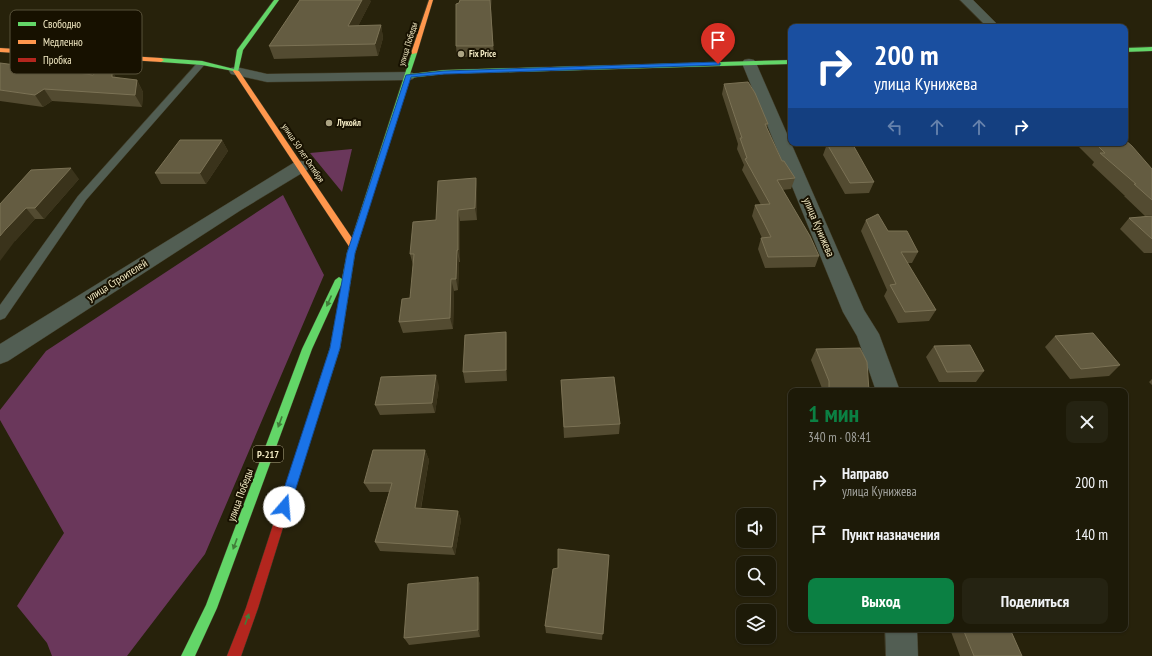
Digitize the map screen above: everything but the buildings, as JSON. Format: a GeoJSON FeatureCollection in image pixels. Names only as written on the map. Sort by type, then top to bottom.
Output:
{"type":"FeatureCollection","features":[{"type":"Feature","properties":{"kind":"main road"},"geometry":{"type":"LineString","coordinates":[[142,59],[202,63],[236,71],[240,50],[277,0]]}},
{"type":"Feature","properties":{"kind":"main road","name":"улица Победы"},"geometry":{"type":"LineString","coordinates":[[188,656],[211,608],[307,349],[352,249],[431,0]]}},
{"type":"Feature","properties":{"kind":"main road"},"geometry":{"type":"LineString","coordinates":[[1128,50],[1152,49]]}},
{"type":"Feature","properties":{"kind":"main road"},"geometry":{"type":"LineString","coordinates":[[0,50],[10,51]]}},
{"type":"Feature","properties":{"kind":"main road"},"geometry":{"type":"LineString","coordinates":[[408,76],[444,72],[788,62]]}},
{"type":"Feature","properties":{"kind":"main road","name":"улица 50 лет Октября"},"geometry":{"type":"LineString","coordinates":[[236,71],[301,166],[352,249]]}},
{"type":"Feature","properties":{"kind":"main road","name":"улица Победы"},"geometry":{"type":"LineString","coordinates":[[234,656],[252,608],[335,348],[352,249]]}},
{"type":"Feature","properties":{"kind":"street"},"geometry":{"type":"LineString","coordinates":[[966,0],[991,24]]}},
{"type":"Feature","properties":{"kind":"street","name":"улица Кунижева"},"geometry":{"type":"LineString","coordinates":[[749,63],[854,312],[868,334],[887,388]]}},
{"type":"Feature","properties":{"kind":"street"},"geometry":{"type":"LineString","coordinates":[[236,71],[267,78],[408,76]]}},
{"type":"Feature","properties":{"kind":"street","name":"улица Строителей"},"geometry":{"type":"LineString","coordinates":[[0,355],[235,206],[301,166]]}},
{"type":"Feature","properties":{"kind":"street"},"geometry":{"type":"LineString","coordinates":[[901,632],[902,656]]}},
{"type":"Feature","properties":{"kind":"lane"},"geometry":{"type":"LineString","coordinates":[[0,315],[82,198],[202,63]]}},
{"type":"Feature","properties":{"kind":"shaded area"},"geometry":{"type":"Polygon","coordinates":[[[352,149],[342,192],[310,153],[352,149]]]}},
{"type":"Feature","properties":{"kind":"shaded area"},"geometry":{"type":"Polygon","coordinates":[[[283,195],[324,275],[205,554],[127,656],[52,656],[47,643],[17,606],[64,533],[0,420],[0,410],[46,351],[283,195]]]}},
{"type":"Feature","properties":{"kind":"traffic: fast"},"geometry":{"type":"LineString","coordinates":[[236,71],[240,50],[277,0]]}},
{"type":"Feature","properties":{"kind":"traffic: fast"},"geometry":{"type":"LineString","coordinates":[[1128,50],[1152,49]]}},
{"type":"Feature","properties":{"kind":"traffic: fast"},"geometry":{"type":"LineString","coordinates":[[293,479],[335,348],[351,253],[414,53]]}},
{"type":"Feature","properties":{"kind":"traffic: fast"},"geometry":{"type":"LineString","coordinates":[[161,60],[202,63],[236,71]]}},
{"type":"Feature","properties":{"kind":"traffic: fast"},"geometry":{"type":"LineString","coordinates":[[408,76],[444,72],[788,62]]}},
{"type":"Feature","properties":{"kind":"traffic: fast"},"geometry":{"type":"LineString","coordinates":[[188,656],[211,608],[307,349],[339,280]]}},
{"type":"Feature","properties":{"kind":"traffic: slow"},"geometry":{"type":"LineString","coordinates":[[414,53],[431,0]]}},
{"type":"Feature","properties":{"kind":"traffic: slow"},"geometry":{"type":"LineString","coordinates":[[0,50],[10,51]]}},
{"type":"Feature","properties":{"kind":"traffic: slow"},"geometry":{"type":"LineString","coordinates":[[142,59],[161,60]]}},
{"type":"Feature","properties":{"kind":"traffic: slow"},"geometry":{"type":"LineString","coordinates":[[236,71],[353,246]]}},
{"type":"Feature","properties":{"kind":"traffic: jam"},"geometry":{"type":"LineString","coordinates":[[234,656],[252,608],[293,479]]}},
{"type":"Feature","properties":{"kind":"place","name":"Fix Price"},"geometry":{"type":"Point","coordinates":[461,54]}},
{"type":"Feature","properties":{"kind":"place","name":"Лукойл"},"geometry":{"type":"Point","coordinates":[329,123]}},
{"type":"Feature","properties":{"kind":"route"},"geometry":{"type":"LineString","coordinates":[[284,507],[335,348],[351,253],[408,76],[444,72],[718,64]]}}]}
